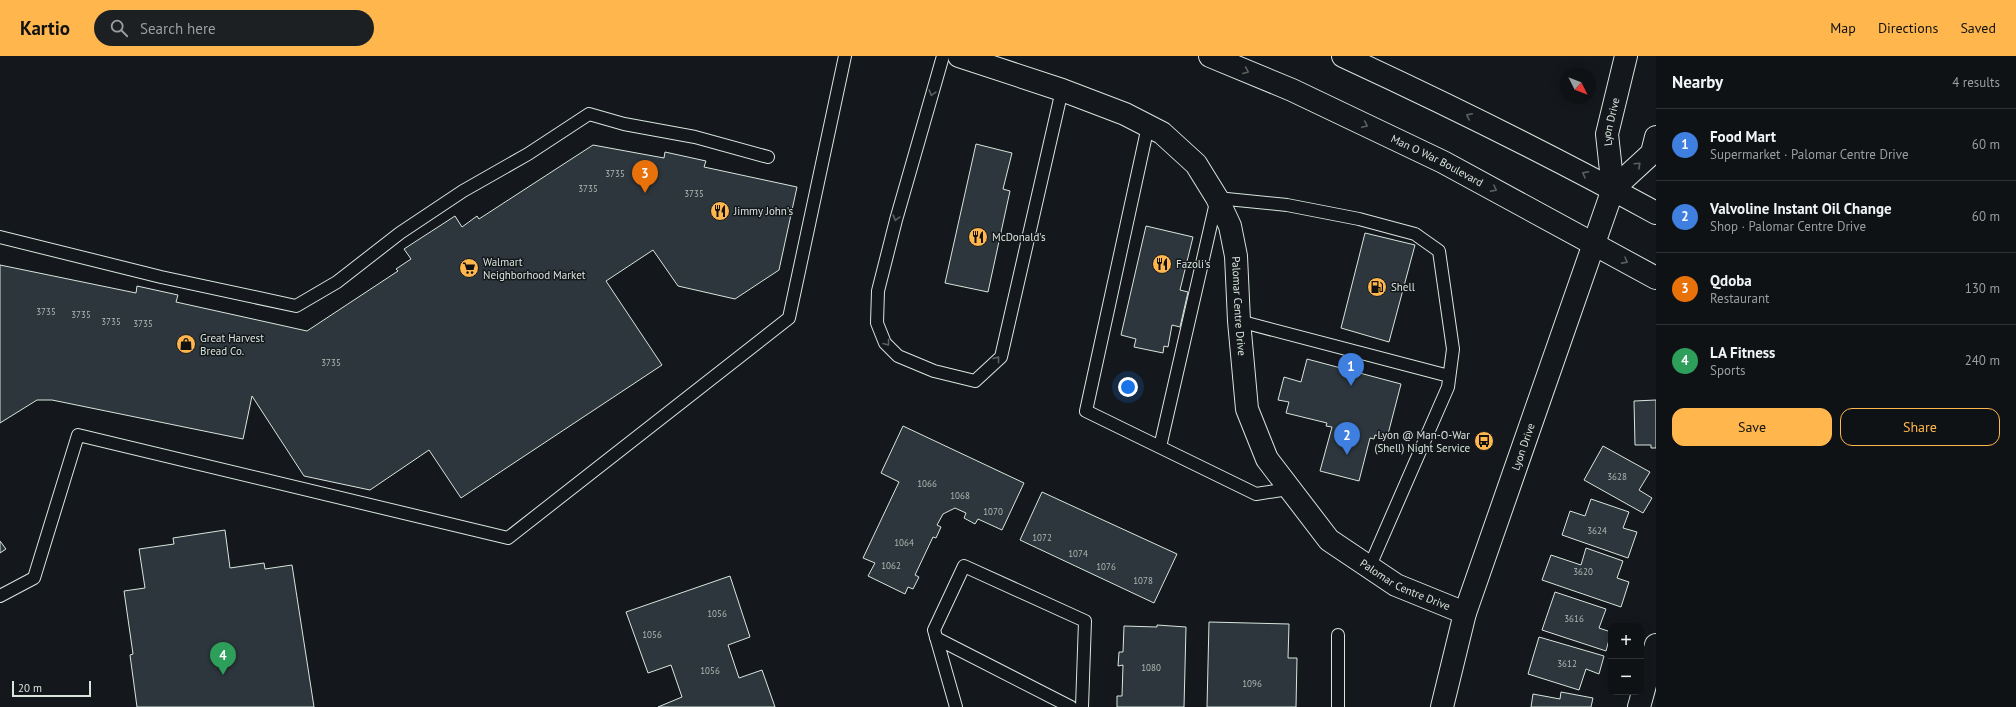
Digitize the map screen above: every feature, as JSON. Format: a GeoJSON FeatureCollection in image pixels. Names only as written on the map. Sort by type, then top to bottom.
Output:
{"type":"FeatureCollection","features":[{"type":"Feature","properties":{"kind":"street","name":"Palomar Centre Drive"},"geometry":{"type":"LineString","coordinates":[[959,56],[1062,90],[1125,114],[1167,137],[1196,164],[1217,198],[1230,226],[1236,256],[1247,409],[1266,459],[1329,540],[1396,585],[1465,613]]}},
{"type":"Feature","properties":{"kind":"street","name":"Man O War Boulevard"},"geometry":{"type":"LineString","coordinates":[[1210,56],[1292,90],[1443,162],[1656,278]]}},
{"type":"Feature","properties":{"kind":"street"},"geometry":{"type":"LineString","coordinates":[[1342,56],[1426,94],[1613,189],[1656,213]]}},
{"type":"Feature","properties":{"kind":"street","name":"Lyon Drive"},"geometry":{"type":"LineString","coordinates":[[1442,707],[1465,613],[1613,189],[1607,134],[1626,56]]}},
{"type":"Feature","properties":{"kind":"street","name":"Lyon Drive"},"geometry":{"type":"LineString","coordinates":[[1613,189],[1652,153],[1656,137]]}},
{"type":"Feature","properties":{"kind":"street"},"geometry":{"type":"LineString","coordinates":[[1639,707],[1656,645]]}},
{"type":"Feature","properties":{"kind":"lane"},"geometry":{"type":"LineString","coordinates":[[0,596],[34,578],[78,435],[508,538],[789,318],[845,56]]}},
{"type":"Feature","properties":{"kind":"lane"},"geometry":{"type":"LineString","coordinates":[[943,56],[881,277],[878,291],[877,323],[885,343],[898,356],[934,371],[975,381],[1001,358],[1062,90]]}},
{"type":"Feature","properties":{"kind":"lane"},"geometry":{"type":"LineString","coordinates":[[0,237],[161,277],[296,306],[337,282],[400,233],[457,196],[528,154],[589,114],[624,124],[695,137],[768,157]]}},
{"type":"Feature","properties":{"kind":"lane"},"geometry":{"type":"LineString","coordinates":[[1148,126],[1086,411],[1256,494],[1288,489]]}},
{"type":"Feature","properties":{"kind":"lane"},"geometry":{"type":"LineString","coordinates":[[1160,447],[1217,198],[1287,205],[1359,219],[1415,234],[1439,251],[1453,349],[1448,386],[1423,448],[1369,568]]}},
{"type":"Feature","properties":{"kind":"lane"},"geometry":{"type":"LineString","coordinates":[[1240,321],[1449,376]]}},
{"type":"Feature","properties":{"kind":"lane"},"geometry":{"type":"LineString","coordinates":[[956,707],[934,630],[964,566],[1085,621],[1082,707]]}},
{"type":"Feature","properties":{"kind":"lane"},"geometry":{"type":"LineString","coordinates":[[1338,635],[1338,707]]}},
{"type":"Feature","properties":{"kind":"lane"},"geometry":{"type":"LineString","coordinates":[[936,638],[1071,707]]}},
{"type":"Feature","properties":{"kind":"building","name":"McDonald's"},"geometry":{"type":"Polygon","coordinates":[[[976,144],[1012,153],[1003,189],[1010,191],[988,292],[945,283],[976,144]]]}},
{"type":"Feature","properties":{"kind":"building"},"geometry":{"type":"Polygon","coordinates":[[[593,145],[664,158],[665,152],[706,161],[704,167],[797,187],[779,270],[735,299],[678,286],[653,250],[606,281],[662,365],[461,498],[429,450],[370,490],[304,476],[252,396],[243,439],[52,400],[37,400],[0,423],[0,265],[136,293],[137,286],[178,295],[176,302],[307,331],[398,271],[396,269],[411,259],[404,249],[455,216],[462,227],[477,216],[479,219],[593,145]]]}},
{"type":"Feature","properties":{"kind":"building","name":"Fazoli's"},"geometry":{"type":"Polygon","coordinates":[[[1146,226],[1193,237],[1180,290],[1188,292],[1180,327],[1172,325],[1168,347],[1164,346],[1163,353],[1134,347],[1136,339],[1121,335],[1146,226]]]}},
{"type":"Feature","properties":{"kind":"building","name":"Shell"},"geometry":{"type":"Polygon","coordinates":[[[1365,233],[1415,245],[1389,342],[1341,328],[1365,233]]]}},
{"type":"Feature","properties":{"kind":"building"},"geometry":{"type":"Polygon","coordinates":[[[1307,359],[1401,384],[1387,438],[1375,435],[1374,439],[1370,438],[1359,481],[1320,471],[1332,427],[1326,426],[1327,423],[1286,413],[1289,402],[1278,400],[1284,377],[1301,382],[1307,359]]]}},
{"type":"Feature","properties":{"kind":"building"},"geometry":{"type":"Polygon","coordinates":[[[1656,400],[1656,448],[1651,448],[1651,445],[1635,445],[1634,401],[1656,400]]]}},
{"type":"Feature","properties":{"kind":"building"},"geometry":{"type":"Polygon","coordinates":[[[903,426],[1024,483],[1002,530],[978,519],[975,524],[964,518],[966,513],[955,508],[943,514],[937,525],[941,527],[936,538],[933,537],[915,575],[919,577],[913,589],[908,587],[905,594],[868,576],[875,563],[863,558],[899,482],[881,473],[903,426]]]}},
{"type":"Feature","properties":{"kind":"building"},"geometry":{"type":"Polygon","coordinates":[[[1603,446],[1650,472],[1639,490],[1652,498],[1643,513],[1584,480],[1603,446]]]}},
{"type":"Feature","properties":{"kind":"building"},"geometry":{"type":"Polygon","coordinates":[[[1042,492],[1177,554],[1154,603],[1020,540],[1042,492]]]}},
{"type":"Feature","properties":{"kind":"building"},"geometry":{"type":"Polygon","coordinates":[[[1591,499],[1629,512],[1623,528],[1637,532],[1628,558],[1562,535],[1570,511],[1585,516],[1591,499]]]}},
{"type":"Feature","properties":{"kind":"building"},"geometry":{"type":"Polygon","coordinates":[[[225,530],[230,568],[264,563],[265,569],[292,565],[314,707],[137,707],[130,655],[133,654],[124,591],[145,588],[139,549],[174,544],[173,538],[225,530]]]}},
{"type":"Feature","properties":{"kind":"building"},"geometry":{"type":"Polygon","coordinates":[[[0,541],[6,549],[0,553],[0,541]]]}},
{"type":"Feature","properties":{"kind":"building"},"geometry":{"type":"Polygon","coordinates":[[[1586,548],[1623,561],[1617,578],[1629,582],[1621,607],[1542,580],[1551,555],[1581,565],[1586,548]]]}},
{"type":"Feature","properties":{"kind":"building"},"geometry":{"type":"Polygon","coordinates":[[[730,576],[750,637],[728,645],[739,678],[762,670],[775,707],[658,707],[682,697],[671,665],[648,673],[626,612],[730,576]]]}},
{"type":"Feature","properties":{"kind":"building"},"geometry":{"type":"Polygon","coordinates":[[[1555,592],[1606,609],[1599,628],[1608,631],[1608,643],[1606,651],[1542,630],[1555,592]]]}},
{"type":"Feature","properties":{"kind":"building"},"geometry":{"type":"Polygon","coordinates":[[[1209,622],[1289,624],[1288,658],[1297,658],[1296,707],[1207,707],[1209,622]]]}},
{"type":"Feature","properties":{"kind":"building"},"geometry":{"type":"Polygon","coordinates":[[[1157,625],[1186,627],[1184,707],[1117,707],[1117,696],[1122,696],[1123,665],[1118,666],[1119,652],[1123,652],[1124,626],[1157,627],[1157,625]]]}},
{"type":"Feature","properties":{"kind":"building"},"geometry":{"type":"Polygon","coordinates":[[[1539,637],[1604,656],[1599,674],[1586,669],[1579,690],[1528,674],[1539,637]]]}},
{"type":"Feature","properties":{"kind":"building"},"geometry":{"type":"Polygon","coordinates":[[[1561,692],[1593,698],[1591,707],[1531,707],[1533,694],[1560,699],[1561,692]]]}},
{"type":"Feature","properties":{"kind":"place","name":"Qdoba"},"geometry":{"type":"Point","coordinates":[645,193]}},
{"type":"Feature","properties":{"kind":"place","name":"Jimmy John's"},"geometry":{"type":"Point","coordinates":[720,211]}},
{"type":"Feature","properties":{"kind":"place","name":"McDonald's"},"geometry":{"type":"Point","coordinates":[978,237]}},
{"type":"Feature","properties":{"kind":"place","name":"Fazoli's"},"geometry":{"type":"Point","coordinates":[1162,264]}},
{"type":"Feature","properties":{"kind":"place","name":"Walmart Neighborhood Market"},"geometry":{"type":"Point","coordinates":[469,268]}},
{"type":"Feature","properties":{"kind":"place","name":"Shell"},"geometry":{"type":"Point","coordinates":[1377,287]}},
{"type":"Feature","properties":{"kind":"place","name":"Great Harvest Bread Co."},"geometry":{"type":"Point","coordinates":[186,344]}},
{"type":"Feature","properties":{"kind":"place","name":"Food Mart"},"geometry":{"type":"Point","coordinates":[1351,386]}},
{"type":"Feature","properties":{"kind":"place","name":"Lyon @ Man-O-War (Shell) Night Service"},"geometry":{"type":"Point","coordinates":[1484,441]}},
{"type":"Feature","properties":{"kind":"place","name":"Valvoline Instant Oil Change"},"geometry":{"type":"Point","coordinates":[1347,455]}},
{"type":"Feature","properties":{"kind":"place","name":"LA Fitness"},"geometry":{"type":"Point","coordinates":[223,675]}}]}
